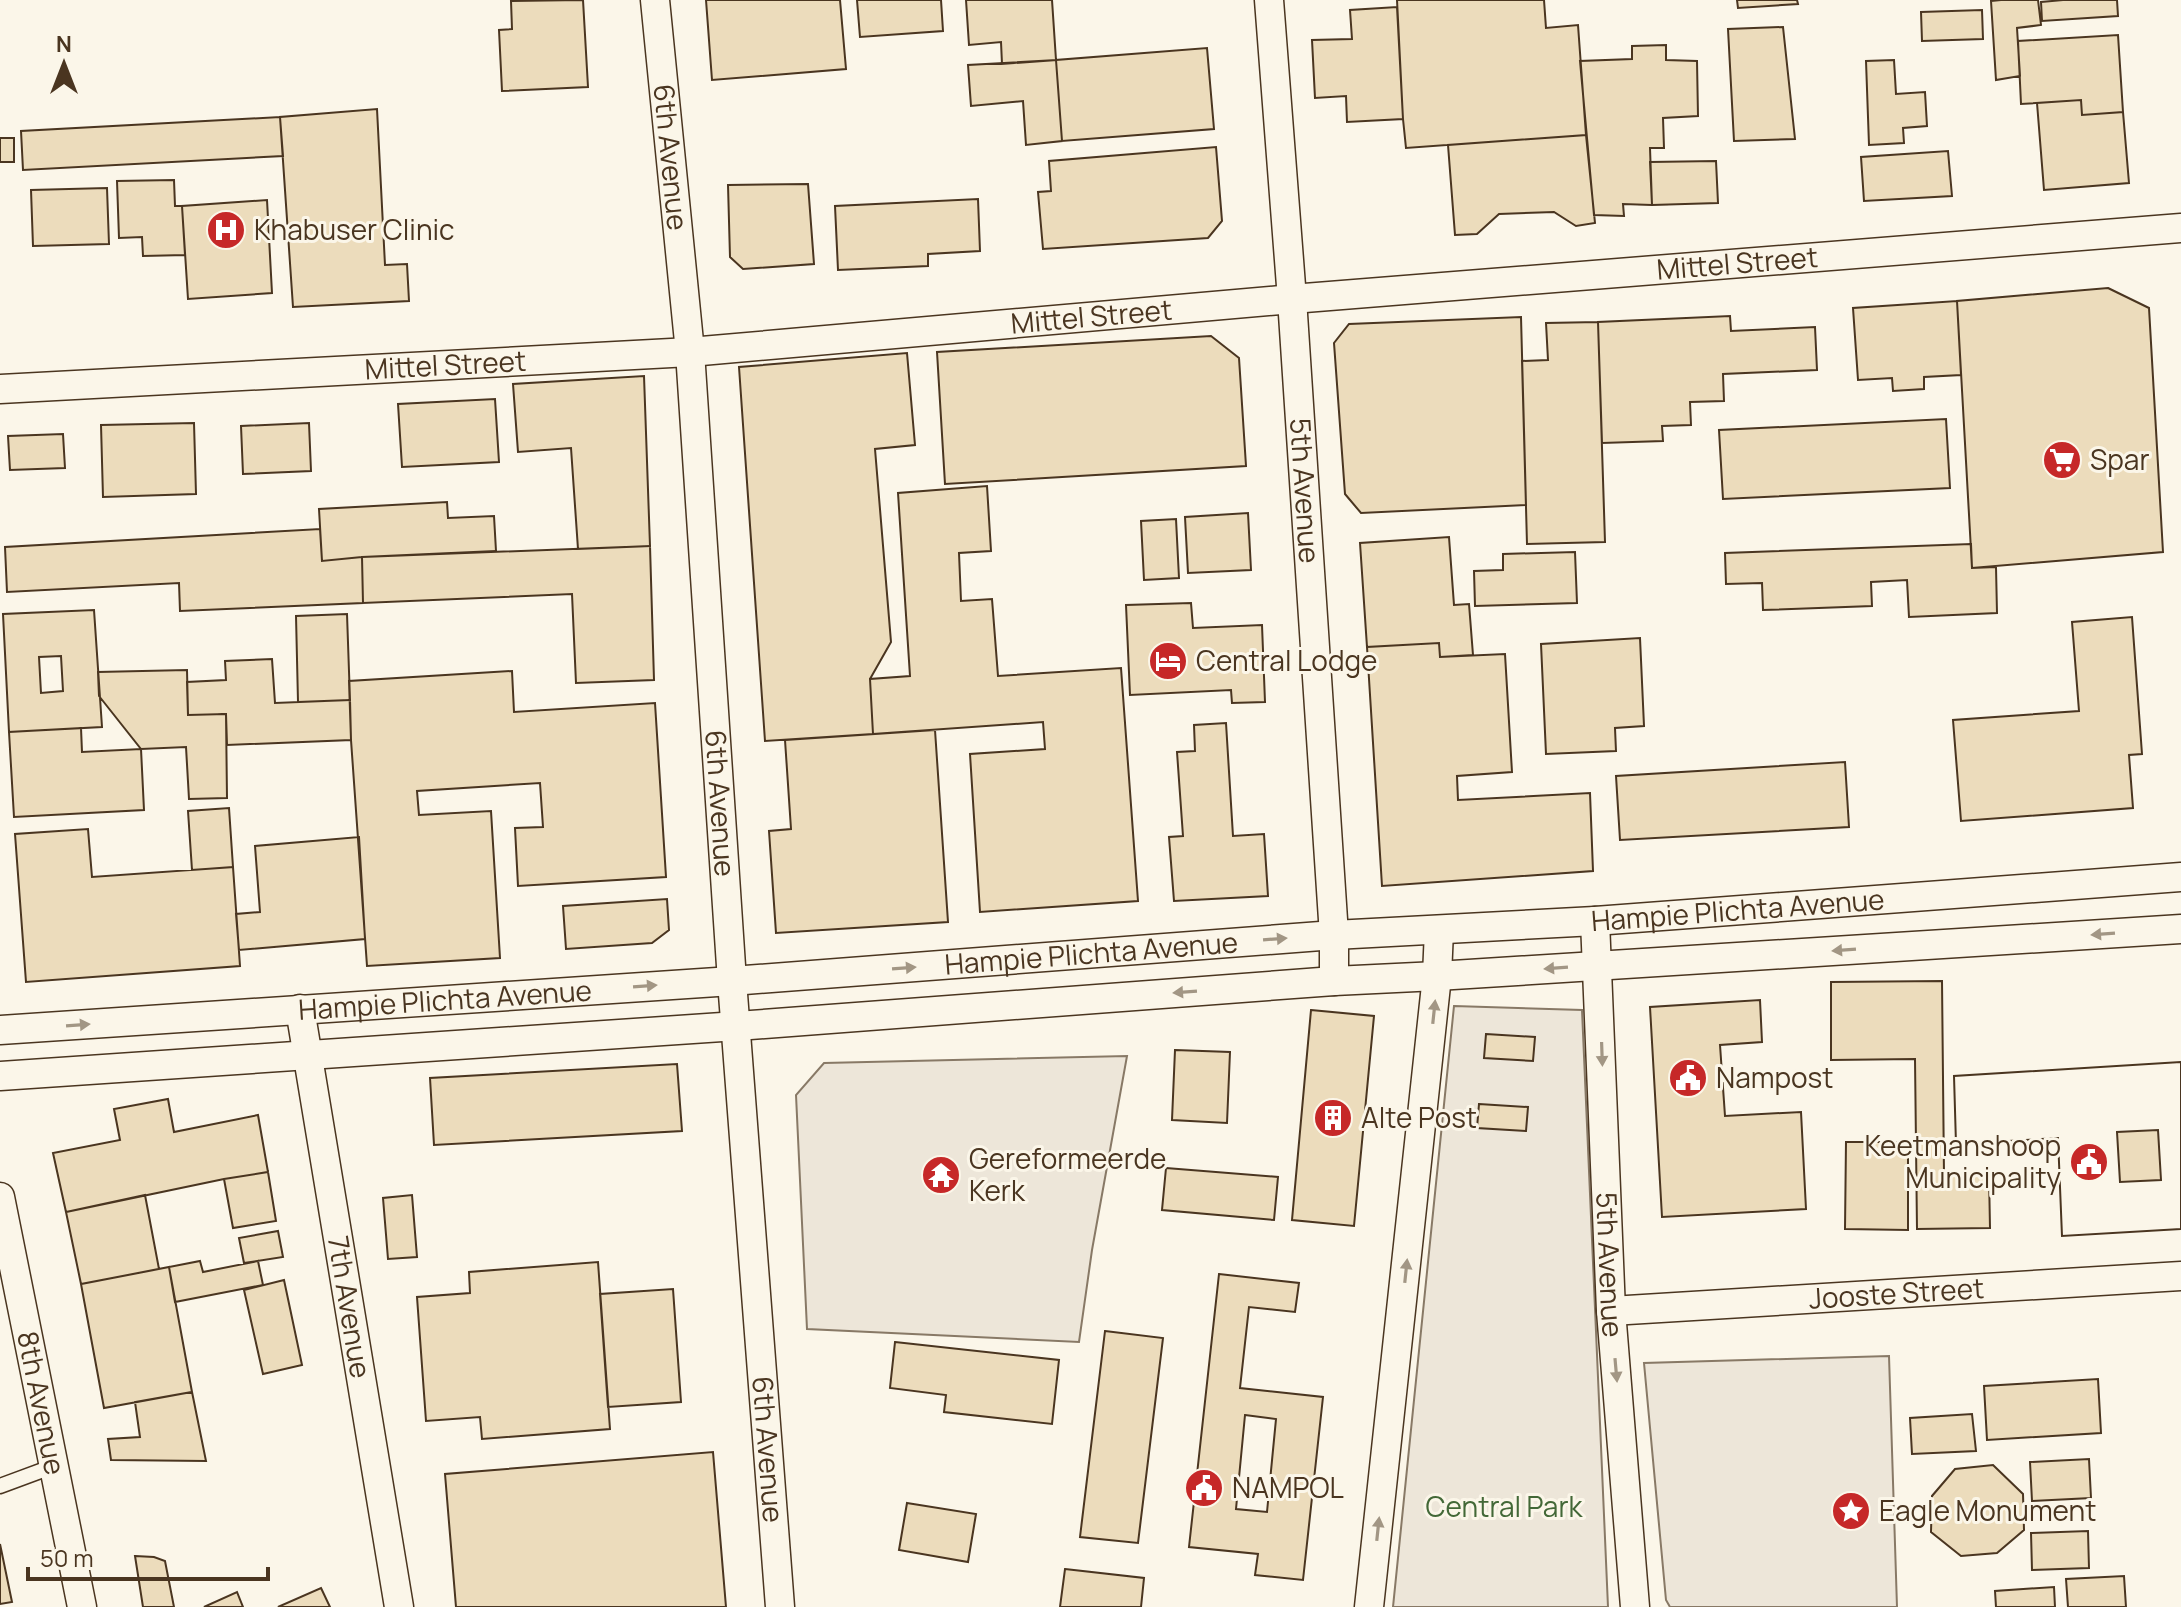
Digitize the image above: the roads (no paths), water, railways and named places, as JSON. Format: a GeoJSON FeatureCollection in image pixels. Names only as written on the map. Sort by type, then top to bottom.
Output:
{"type":"FeatureCollection","features":[{"type":"Feature","properties":{"kind":"street","name":"6th Avenue"},"geometry":{"type":"LineString","coordinates":[[655,0],[690,352],[732,981],[780,1607]]}},
{"type":"Feature","properties":{"kind":"street","name":"5th Avenue"},"geometry":{"type":"LineString","coordinates":[[1269,0],[1292,299],[1334,935],[1334,981]]}},
{"type":"Feature","properties":{"kind":"street","name":"Mittel Street"},"geometry":{"type":"LineString","coordinates":[[0,389],[690,352],[1292,299],[2181,228]]}},
{"type":"Feature","properties":{"kind":"street","name":"Hampie Plichta Avenue"},"geometry":{"type":"LineString","coordinates":[[0,1030],[732,981],[1334,935],[1595,921],[2181,877]]}},
{"type":"Feature","properties":{"kind":"street","name":"5th Avenue"},"geometry":{"type":"LineString","coordinates":[[1595,921],[1611,1311],[1635,1607]]}},
{"type":"Feature","properties":{"kind":"street","name":"Hampie Plichta Avenue"},"geometry":{"type":"LineString","coordinates":[[0,1076],[737,1026],[1334,981],[2181,929]]}},
{"type":"Feature","properties":{"kind":"street"},"geometry":{"type":"LineString","coordinates":[[1369,1607],[1437,976],[1439,930]]}},
{"type":"Feature","properties":{"kind":"street","name":"7th Avenue"},"geometry":{"type":"LineString","coordinates":[[300,1009],[399,1607]]}},
{"type":"Feature","properties":{"kind":"street","name":"8th Avenue"},"geometry":{"type":"LineString","coordinates":[[0,1197],[82,1607]]}},
{"type":"Feature","properties":{"kind":"street","name":"Jooste Street"},"geometry":{"type":"LineString","coordinates":[[1611,1311],[2181,1276]]}},
{"type":"Feature","properties":{"kind":"lane"},"geometry":{"type":"LineString","coordinates":[[0,1486],[54,1466]]}},
{"type":"Feature","properties":{"kind":"place","name":"Khabuser Clinic"},"geometry":{"type":"Point","coordinates":[226,230]}},
{"type":"Feature","properties":{"kind":"place","name":"Spar"},"geometry":{"type":"Point","coordinates":[2062,460]}},
{"type":"Feature","properties":{"kind":"place","name":"Central Lodge"},"geometry":{"type":"Point","coordinates":[1168,661]}},
{"type":"Feature","properties":{"kind":"place","name":"Nampost"},"geometry":{"type":"Point","coordinates":[1688,1078]}},
{"type":"Feature","properties":{"kind":"place","name":"Alte Post"},"geometry":{"type":"Point","coordinates":[1333,1118]}},
{"type":"Feature","properties":{"kind":"place","name":"Keetmanshoop Municipality"},"geometry":{"type":"Point","coordinates":[2089,1162]}},
{"type":"Feature","properties":{"kind":"place","name":"Gereformeerde Kerk"},"geometry":{"type":"Point","coordinates":[941,1175]}},
{"type":"Feature","properties":{"kind":"place","name":"NAMPOL"},"geometry":{"type":"Point","coordinates":[1204,1488]}},
{"type":"Feature","properties":{"kind":"place","name":"Eagle Monument"},"geometry":{"type":"Point","coordinates":[1851,1511]}},
{"type":"Feature","properties":{"kind":"park label","name":"Central Park"},"geometry":{"type":"Point","coordinates":[1504,1507]}}]}
